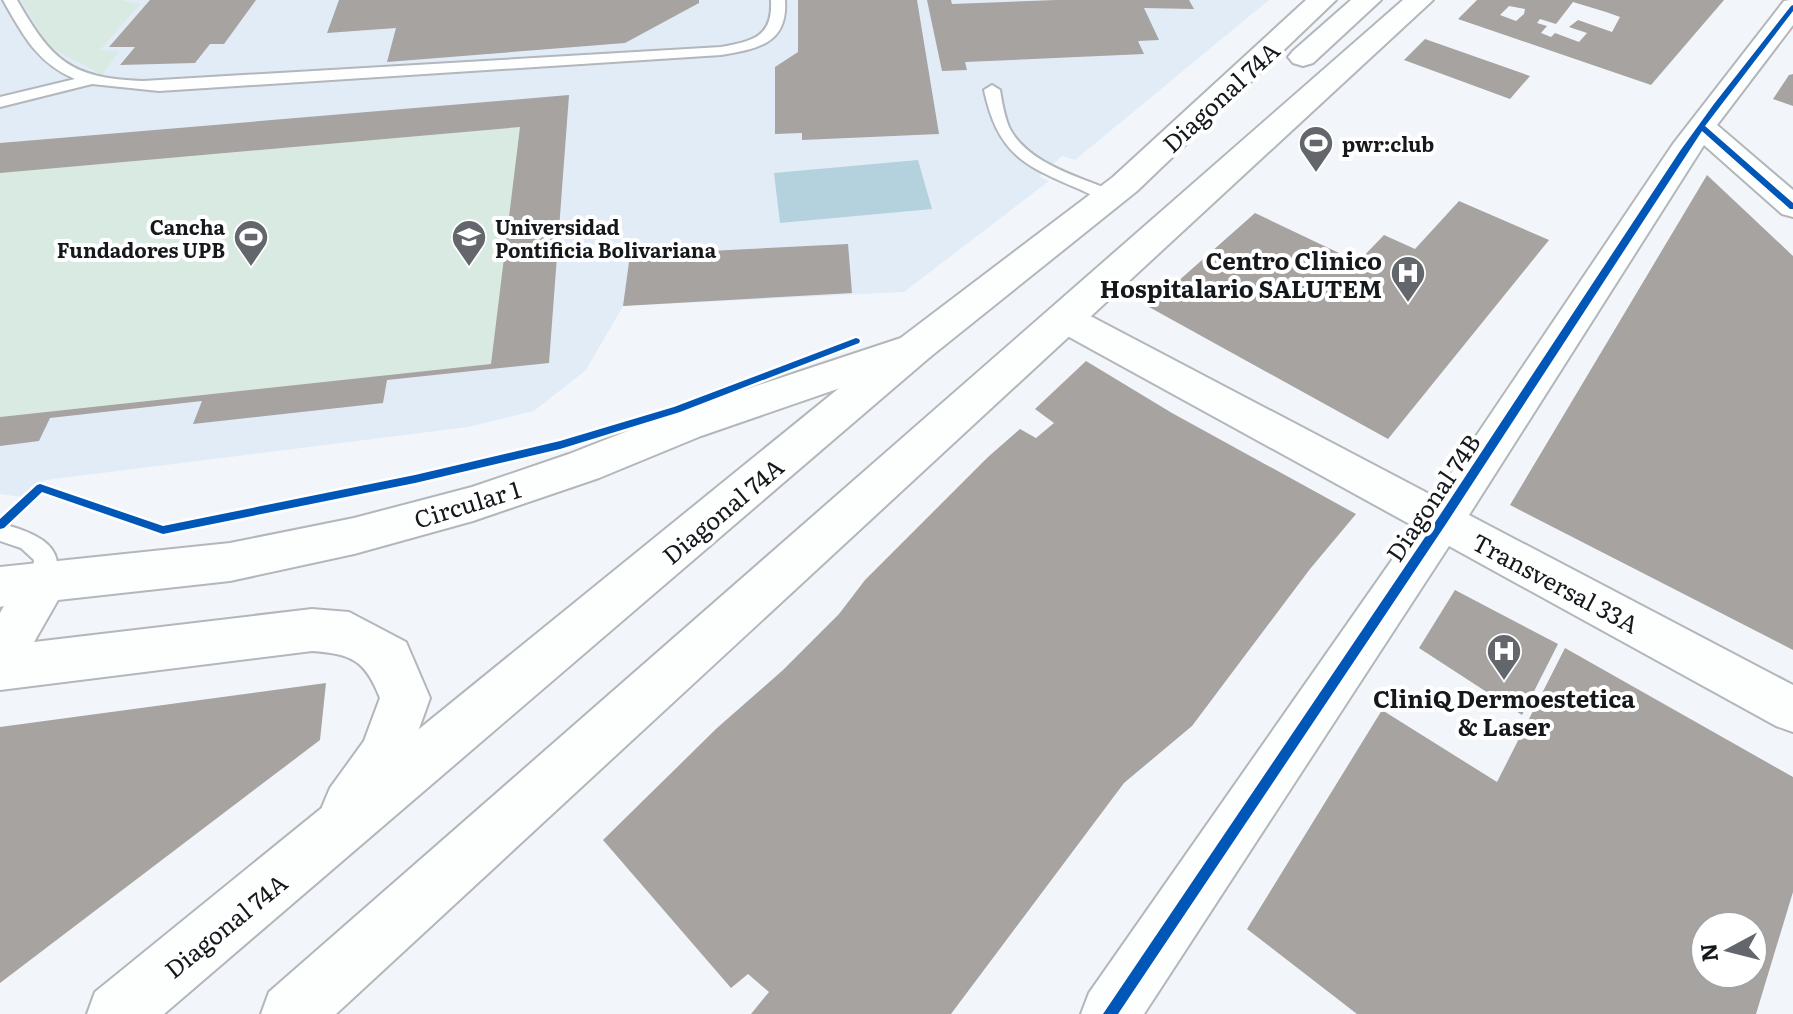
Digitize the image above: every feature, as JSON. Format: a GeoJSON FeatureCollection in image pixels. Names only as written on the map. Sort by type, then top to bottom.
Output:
{"type":"FeatureCollection","features":[{"type":"Feature","properties":{"kind":"main road","name":"Diagonal 74A"},"geometry":{"type":"LineString","coordinates":[[117,1014],[321,847],[916,347],[1117,190],[1322,0]]}},
{"type":"Feature","properties":{"kind":"main road"},"geometry":{"type":"LineString","coordinates":[[1117,190],[1244,108],[1367,0]]}},
{"type":"Feature","properties":{"kind":"main road"},"geometry":{"type":"LineString","coordinates":[[291,1014],[1419,0]]}},
{"type":"Feature","properties":{"kind":"main road","name":"Circular 1"},"geometry":{"type":"LineString","coordinates":[[22,585],[230,562],[354,536],[473,504],[584,466],[686,425],[916,347]]}},
{"type":"Feature","properties":{"kind":"main road"},"geometry":{"type":"LineString","coordinates":[[0,657],[22,585]]}},
{"type":"Feature","properties":{"kind":"main road"},"geometry":{"type":"LineString","coordinates":[[0,668],[312,630],[349,633],[389,657],[405,698],[385,755],[321,847]]}},
{"type":"Feature","properties":{"kind":"street","name":"Diagonal 74B"},"geometry":{"type":"LineString","coordinates":[[1110,1014],[1442,521],[1684,151],[1793,7]]}},
{"type":"Feature","properties":{"kind":"street"},"geometry":{"type":"LineString","coordinates":[[1703,128],[1793,207]]}},
{"type":"Feature","properties":{"kind":"street","name":"Transversal 33A"},"geometry":{"type":"LineString","coordinates":[[1064,318],[1793,710]]}},
{"type":"Feature","properties":{"kind":"lane"},"geometry":{"type":"LineString","coordinates":[[10,0],[38,47],[61,66],[87,81],[118,86],[721,51],[746,46],[773,32],[780,22],[778,0]]}},
{"type":"Feature","properties":{"kind":"lane"},"geometry":{"type":"LineString","coordinates":[[0,102],[87,81]]}},
{"type":"Feature","properties":{"kind":"lane"},"geometry":{"type":"LineString","coordinates":[[992,90],[999,120],[1012,142],[1036,160],[1117,190]]}},
{"type":"Feature","properties":{"kind":"lane"},"geometry":{"type":"LineString","coordinates":[[0,532],[29,541],[46,557],[22,585]]}},
{"type":"Feature","properties":{"kind":"shaded area","name":"Universidad Pontificia Bolivariana"},"geometry":{"type":"Polygon","coordinates":[[[0,0],[1269,0],[1075,160],[1062,156],[1039,177],[1049,181],[904,292],[623,306],[586,370],[534,411],[468,427],[46,480],[22,497],[0,494],[0,0]]]}},
{"type":"Feature","properties":{"kind":"shaded area"},"geometry":{"type":"Polygon","coordinates":[[[21,0],[121,0],[140,4],[100,50],[119,51],[102,75],[48,46],[21,0]]]}},
{"type":"Feature","properties":{"kind":"shaded area","name":"Cancha Fundadores UPB"},"geometry":{"type":"Polygon","coordinates":[[[520,127],[491,364],[0,417],[0,173],[520,127]]]}},
{"type":"Feature","properties":{"kind":"water"},"geometry":{"type":"Polygon","coordinates":[[[918,160],[932,209],[780,223],[774,173],[918,160]]]}},
{"type":"Feature","properties":{"kind":"building"},"geometry":{"type":"Polygon","coordinates":[[[150,0],[256,0],[224,44],[210,44],[195,63],[120,65],[135,47],[109,47],[150,0]]]}},
{"type":"Feature","properties":{"kind":"building"},"geometry":{"type":"Polygon","coordinates":[[[339,0],[699,0],[699,3],[625,43],[387,62],[396,28],[327,33],[339,0]]]}},
{"type":"Feature","properties":{"kind":"building"},"geometry":{"type":"Polygon","coordinates":[[[798,0],[917,0],[939,134],[802,140],[802,133],[775,134],[775,67],[798,52],[798,0]]]}},
{"type":"Feature","properties":{"kind":"building"},"geometry":{"type":"Polygon","coordinates":[[[927,0],[951,0],[952,4],[1189,0],[1194,9],[1144,8],[1159,40],[1138,41],[1144,54],[965,62],[967,70],[942,71],[927,0]]]}},
{"type":"Feature","properties":{"kind":"building"},"geometry":{"type":"Polygon","coordinates":[[[1477,0],[1724,0],[1651,85],[1458,19],[1477,0]],[[1573,2],[1556,24],[1540,19],[1537,23],[1547,26],[1541,33],[1551,37],[1555,33],[1579,42],[1587,33],[1569,27],[1578,20],[1612,32],[1620,17],[1606,12],[1573,2]],[[1509,6],[1500,15],[1516,21],[1524,14],[1525,9],[1509,6]]]}},
{"type":"Feature","properties":{"kind":"building"},"geometry":{"type":"Polygon","coordinates":[[[1425,39],[1530,76],[1510,99],[1404,60],[1425,39]]]}},
{"type":"Feature","properties":{"kind":"building"},"geometry":{"type":"Polygon","coordinates":[[[1793,74],[1793,106],[1773,99],[1789,75],[1793,74]]]}},
{"type":"Feature","properties":{"kind":"building"},"geometry":{"type":"Polygon","coordinates":[[[569,95],[549,363],[387,380],[383,403],[193,424],[202,401],[50,418],[39,441],[0,446],[0,417],[491,364],[520,127],[0,173],[0,143],[569,95]]]}},
{"type":"Feature","properties":{"kind":"building"},"geometry":{"type":"Polygon","coordinates":[[[1707,175],[1793,256],[1793,650],[1510,505],[1707,175]]]}},
{"type":"Feature","properties":{"kind":"building"},"geometry":{"type":"Polygon","coordinates":[[[1459,201],[1549,240],[1388,439],[1149,307],[1255,213],[1358,262],[1384,235],[1415,249],[1459,201]]]}},
{"type":"Feature","properties":{"kind":"building"},"geometry":{"type":"Polygon","coordinates":[[[848,244],[852,293],[623,306],[630,255],[848,244]]]}},
{"type":"Feature","properties":{"kind":"building"},"geometry":{"type":"Polygon","coordinates":[[[1086,361],[1172,413],[1356,514],[1310,569],[1192,726],[1124,783],[951,1014],[751,1014],[769,992],[748,974],[731,988],[603,840],[717,728],[783,670],[839,614],[865,580],[988,457],[1020,429],[1036,438],[1054,423],[1035,409],[1086,361]]]}},
{"type":"Feature","properties":{"kind":"building","name":"CliniQ Dermoestetica & Laser"},"geometry":{"type":"Polygon","coordinates":[[[1455,590],[1558,644],[1522,715],[1419,648],[1455,590]]]}},
{"type":"Feature","properties":{"kind":"building"},"geometry":{"type":"Polygon","coordinates":[[[1565,648],[1793,777],[1793,892],[1769,971],[1769,910],[1689,910],[1689,990],[1763,990],[1756,1014],[1357,1014],[1247,929],[1382,710],[1497,782],[1565,648]]]}},
{"type":"Feature","properties":{"kind":"building"},"geometry":{"type":"Polygon","coordinates":[[[326,683],[320,740],[0,983],[0,727],[326,683]]]}},
{"type":"Feature","properties":{"kind":"cycle path"},"geometry":{"type":"LineString","coordinates":[[1110,1014],[1442,521],[1684,151],[1793,7]]}},
{"type":"Feature","properties":{"kind":"cycle path"},"geometry":{"type":"LineString","coordinates":[[1703,128],[1793,207]]}},
{"type":"Feature","properties":{"kind":"cycle path"},"geometry":{"type":"LineString","coordinates":[[0,525],[40,488],[163,530],[415,479],[560,445],[677,410],[856,341]]}},
{"type":"Feature","properties":{"kind":"place","name":"pwr:club"},"geometry":{"type":"Point","coordinates":[1316,174]}},
{"type":"Feature","properties":{"kind":"place","name":"Cancha Fundadores UPB"},"geometry":{"type":"Point","coordinates":[251,268]}},
{"type":"Feature","properties":{"kind":"place","name":"Universidad Pontificia Bolivariana"},"geometry":{"type":"Point","coordinates":[469,268]}},
{"type":"Feature","properties":{"kind":"place","name":"Centro Clinico Hospitalario SALUTEM"},"geometry":{"type":"Point","coordinates":[1408,304]}},
{"type":"Feature","properties":{"kind":"place","name":"CliniQ Dermoestetica & Laser"},"geometry":{"type":"Point","coordinates":[1504,682]}}]}
